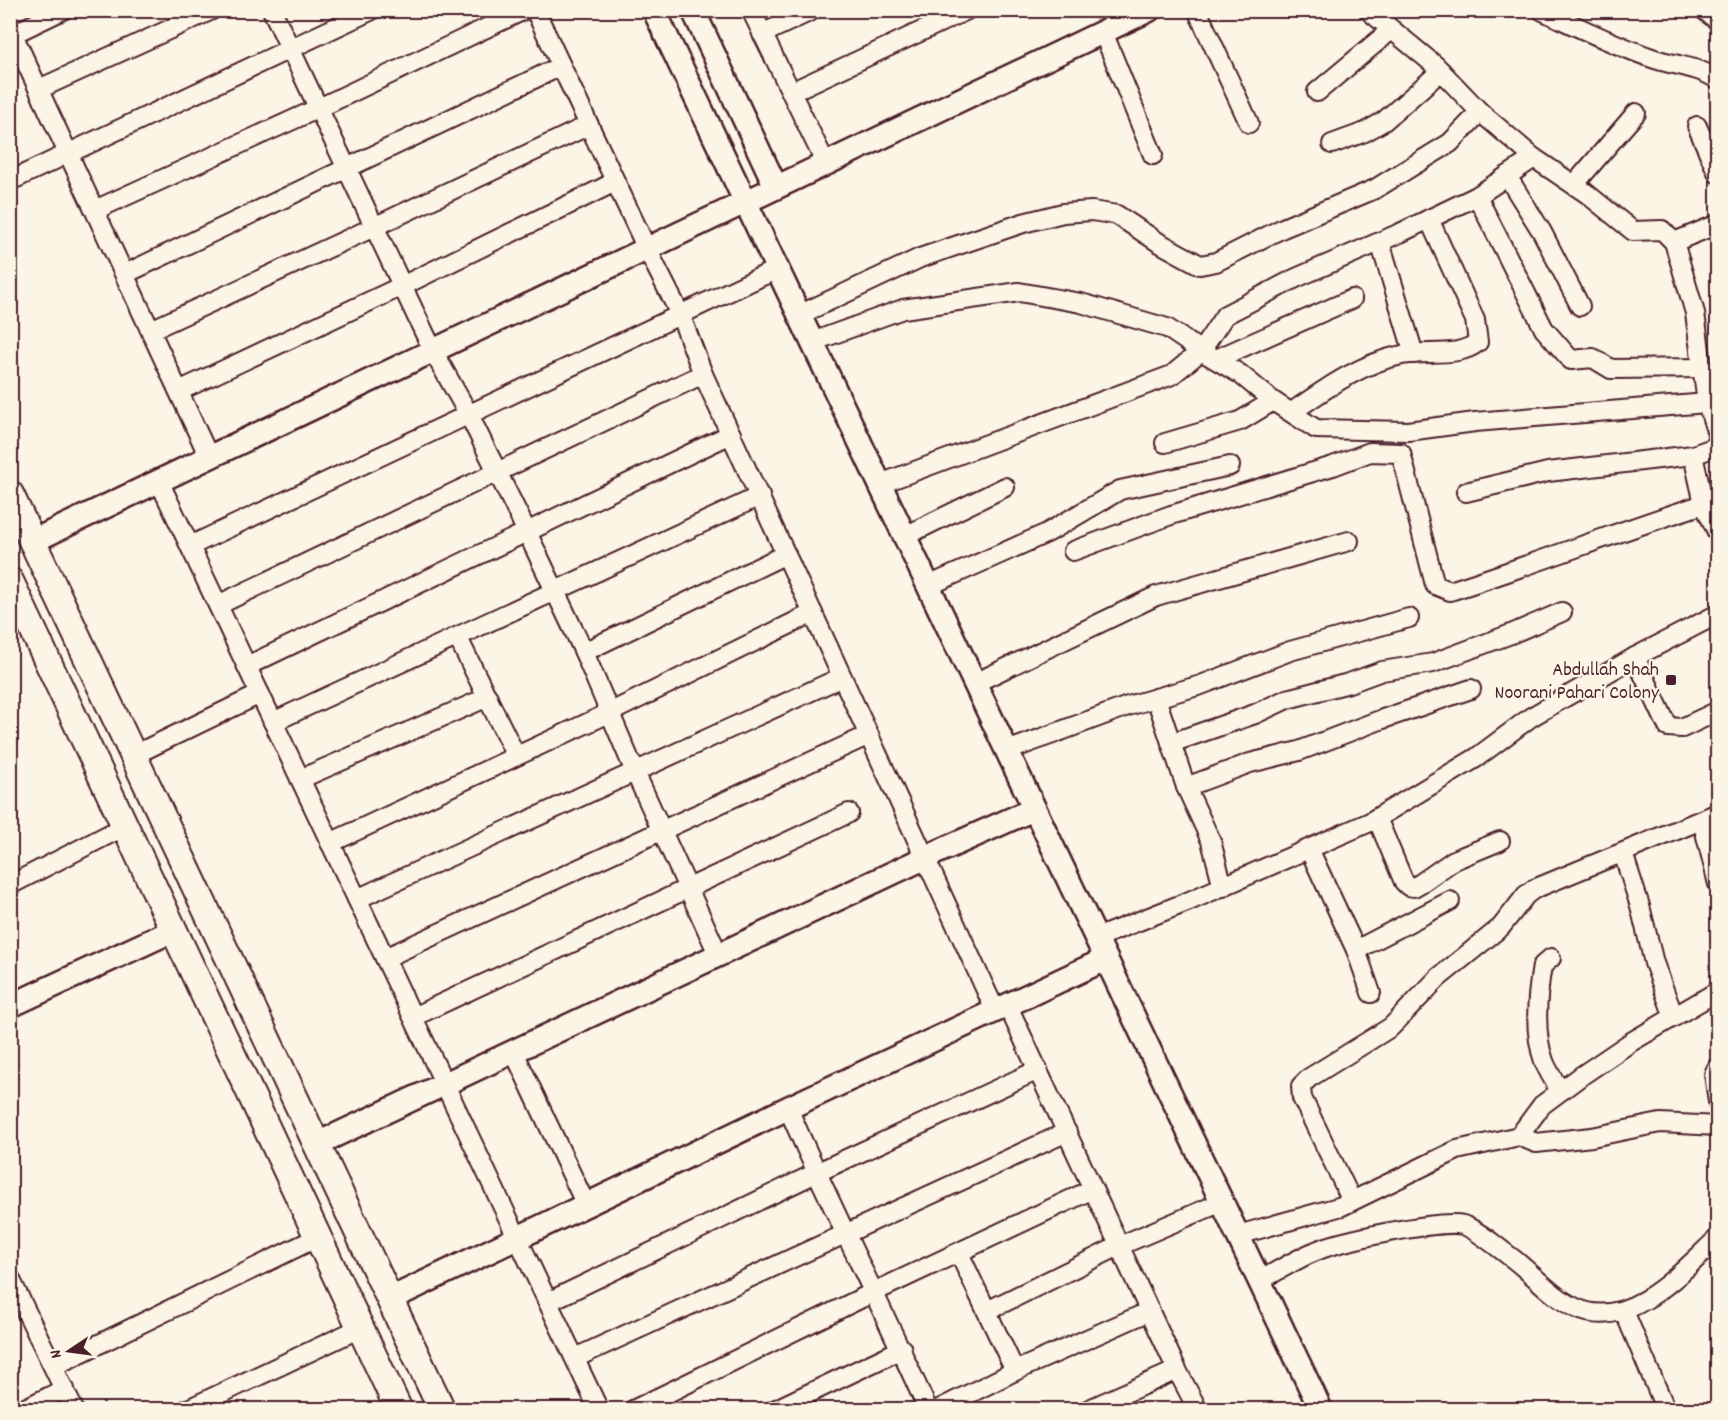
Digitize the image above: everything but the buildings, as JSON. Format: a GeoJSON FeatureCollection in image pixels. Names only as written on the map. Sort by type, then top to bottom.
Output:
{"type":"FeatureCollection","features":[{"type":"Feature","properties":{"kind":"main road"},"geometry":{"type":"LineString","coordinates":[[10,495],[442,1410]]}},
{"type":"Feature","properties":{"kind":"main road"},"geometry":{"type":"LineString","coordinates":[[10,581],[399,1410]]}},
{"type":"Feature","properties":{"kind":"street"},"geometry":{"type":"LineString","coordinates":[[63,10],[12,31],[210,457]]}},
{"type":"Feature","properties":{"kind":"street"},"geometry":{"type":"LineString","coordinates":[[39,89],[212,10]]}},
{"type":"Feature","properties":{"kind":"street"},"geometry":{"type":"LineString","coordinates":[[272,10],[433,351],[469,415],[584,652],[635,772],[719,956]]}},
{"type":"Feature","properties":{"kind":"street"},"geometry":{"type":"LineString","coordinates":[[10,181],[372,10]]}},
{"type":"Feature","properties":{"kind":"street"},"geometry":{"type":"LineString","coordinates":[[95,210],[319,108],[524,10]]}},
{"type":"Feature","properties":{"kind":"street"},"geometry":{"type":"LineString","coordinates":[[535,10],[646,249],[680,314],[703,374],[925,858],[1001,1007],[1038,1070],[1177,1370],[1198,1410]]}},
{"type":"Feature","properties":{"kind":"street"},"geometry":{"type":"LineString","coordinates":[[654,10],[1321,1410]]}},
{"type":"Feature","properties":{"kind":"street"},"geometry":{"type":"LineString","coordinates":[[693,10],[776,187]]}},
{"type":"Feature","properties":{"kind":"street"},"geometry":{"type":"LineString","coordinates":[[751,10],[826,164]]}},
{"type":"Feature","properties":{"kind":"street"},"geometry":{"type":"LineString","coordinates":[[762,34],[813,10]]}},
{"type":"Feature","properties":{"kind":"street"},"geometry":{"type":"LineString","coordinates":[[791,92],[967,10]]}},
{"type":"Feature","properties":{"kind":"street"},"geometry":{"type":"LineString","coordinates":[[33,541],[1149,10]]}},
{"type":"Feature","properties":{"kind":"street"},"geometry":{"type":"LineString","coordinates":[[1197,10],[1249,123]]}},
{"type":"Feature","properties":{"kind":"street"},"geometry":{"type":"LineString","coordinates":[[1368,10],[1441,71],[1480,112],[1534,158],[1574,185],[1633,231],[1662,230],[1674,242],[1695,313],[1703,368],[1710,391],[1718,437]]}},
{"type":"Feature","properties":{"kind":"street"},"geometry":{"type":"LineString","coordinates":[[1541,10],[1655,60],[1700,70],[1718,80]]}},
{"type":"Feature","properties":{"kind":"street"},"geometry":{"type":"LineString","coordinates":[[1704,10],[1718,21]]}},
{"type":"Feature","properties":{"kind":"street"},"geometry":{"type":"LineString","coordinates":[[1317,92],[1391,30]]}},
{"type":"Feature","properties":{"kind":"street"},"geometry":{"type":"LineString","coordinates":[[1102,32],[1152,155]]}},
{"type":"Feature","properties":{"kind":"street"},"geometry":{"type":"LineString","coordinates":[[124,274],[561,66]]}},
{"type":"Feature","properties":{"kind":"street"},"geometry":{"type":"LineString","coordinates":[[1332,144],[1365,132],[1384,121],[1441,71]]}},
{"type":"Feature","properties":{"kind":"street"},"geometry":{"type":"LineString","coordinates":[[799,315],[920,258],[1023,223],[1063,213],[1092,211],[1117,215],[1158,242],[1200,265],[1216,262],[1283,228],[1375,189],[1450,143],[1480,112]]}},
{"type":"Feature","properties":{"kind":"street"},"geometry":{"type":"LineString","coordinates":[[1574,185],[1636,113]]}},
{"type":"Feature","properties":{"kind":"street"},"geometry":{"type":"LineString","coordinates":[[151,330],[589,125]]}},
{"type":"Feature","properties":{"kind":"street"},"geometry":{"type":"LineString","coordinates":[[1698,126],[1718,174]]}},
{"type":"Feature","properties":{"kind":"street"},"geometry":{"type":"LineString","coordinates":[[1208,355],[1225,315],[1296,278],[1380,242],[1477,196],[1534,158]]}},
{"type":"Feature","properties":{"kind":"street"},"geometry":{"type":"LineString","coordinates":[[1507,176],[1542,232],[1580,306]]}},
{"type":"Feature","properties":{"kind":"street"},"geometry":{"type":"LineString","coordinates":[[179,391],[615,182]]}},
{"type":"Feature","properties":{"kind":"street"},"geometry":{"type":"LineString","coordinates":[[1477,196],[1544,329],[1572,360],[1593,357],[1611,369],[1703,368]]}},
{"type":"Feature","properties":{"kind":"street"},"geometry":{"type":"LineString","coordinates":[[1292,412],[1333,384],[1369,366],[1402,355],[1469,349],[1478,342],[1475,320],[1429,219]]}},
{"type":"Feature","properties":{"kind":"street"},"geometry":{"type":"LineString","coordinates":[[1674,242],[1718,224]]}},
{"type":"Feature","properties":{"kind":"street"},"geometry":{"type":"LineString","coordinates":[[1380,242],[1414,354]]}},
{"type":"Feature","properties":{"kind":"street"},"geometry":{"type":"LineString","coordinates":[[190,546],[777,268]]}},
{"type":"Feature","properties":{"kind":"street"},"geometry":{"type":"LineString","coordinates":[[812,342],[903,309],[1019,292],[1081,303],[1167,328],[1240,374],[1273,402],[1316,429],[1408,431],[1710,391]]}},
{"type":"Feature","properties":{"kind":"street"},"geometry":{"type":"LineString","coordinates":[[880,484],[1172,375],[1208,355],[1352,299]]}},
{"type":"Feature","properties":{"kind":"street"},"geometry":{"type":"LineString","coordinates":[[218,605],[703,374]]}},
{"type":"Feature","properties":{"kind":"street"},"geometry":{"type":"LineString","coordinates":[[1165,443],[1240,421],[1273,402]]}},
{"type":"Feature","properties":{"kind":"street"},"geometry":{"type":"LineString","coordinates":[[247,666],[731,434]]}},
{"type":"Feature","properties":{"kind":"street"},"geometry":{"type":"LineString","coordinates":[[1466,492],[1548,472],[1693,455],[1718,446]]}},
{"type":"Feature","properties":{"kind":"street"},"geometry":{"type":"LineString","coordinates":[[1073,551],[1171,515],[1333,466],[1370,452],[1401,453],[1435,585],[1450,591],[1704,504]]}},
{"type":"Feature","properties":{"kind":"street"},"geometry":{"type":"LineString","coordinates":[[1693,455],[1704,504],[1718,534]]}},
{"type":"Feature","properties":{"kind":"street"},"geometry":{"type":"LineString","coordinates":[[928,586],[1047,533],[1120,490],[1230,466]]}},
{"type":"Feature","properties":{"kind":"street"},"geometry":{"type":"LineString","coordinates":[[159,481],[599,1410]]}},
{"type":"Feature","properties":{"kind":"street"},"geometry":{"type":"LineString","coordinates":[[904,536],[1005,487]]}},
{"type":"Feature","properties":{"kind":"street"},"geometry":{"type":"LineString","coordinates":[[273,722],[760,496]]}},
{"type":"Feature","properties":{"kind":"street"},"geometry":{"type":"LineString","coordinates":[[975,683],[1156,596],[1349,542]]}},
{"type":"Feature","properties":{"kind":"street"},"geometry":{"type":"LineString","coordinates":[[584,652],[786,554]]}},
{"type":"Feature","properties":{"kind":"street"},"geometry":{"type":"LineString","coordinates":[[1171,743],[1255,714],[1287,699],[1349,683],[1382,671],[1433,663],[1562,612]]}},
{"type":"Feature","properties":{"kind":"street"},"geometry":{"type":"LineString","coordinates":[[330,843],[609,713],[813,613]]}},
{"type":"Feature","properties":{"kind":"street"},"geometry":{"type":"LineString","coordinates":[[1096,938],[1377,819],[1476,758],[1532,717],[1635,657],[1718,614]]}},
{"type":"Feature","properties":{"kind":"street"},"geometry":{"type":"LineString","coordinates":[[1007,751],[1128,706],[1202,685],[1290,651],[1409,618]]}},
{"type":"Feature","properties":{"kind":"street"},"geometry":{"type":"LineString","coordinates":[[458,638],[516,756]]}},
{"type":"Feature","properties":{"kind":"street"},"geometry":{"type":"LineString","coordinates":[[1635,657],[1668,727],[1682,728],[1718,711]]}},
{"type":"Feature","properties":{"kind":"street"},"geometry":{"type":"LineString","coordinates":[[357,899],[842,677]]}},
{"type":"Feature","properties":{"kind":"street"},"geometry":{"type":"LineString","coordinates":[[1185,787],[1250,762],[1299,751],[1471,689]]}},
{"type":"Feature","properties":{"kind":"street"},"geometry":{"type":"LineString","coordinates":[[134,755],[260,694]]}},
{"type":"Feature","properties":{"kind":"street"},"geometry":{"type":"LineString","coordinates":[[300,779],[488,697]]}},
{"type":"Feature","properties":{"kind":"street"},"geometry":{"type":"LineString","coordinates":[[1156,698],[1185,787],[1211,841],[1223,886]]}},
{"type":"Feature","properties":{"kind":"street"},"geometry":{"type":"LineString","coordinates":[[385,958],[869,735]]}},
{"type":"Feature","properties":{"kind":"street"},"geometry":{"type":"LineString","coordinates":[[317,1144],[1034,809]]}},
{"type":"Feature","properties":{"kind":"street"},"geometry":{"type":"LineString","coordinates":[[413,1017],[849,813]]}},
{"type":"Feature","properties":{"kind":"street"},"geometry":{"type":"LineString","coordinates":[[1352,1201],[1302,1098],[1301,1086],[1309,1078],[1391,1027],[1438,978],[1501,927],[1526,895],[1534,889],[1710,817],[1718,884]]}},
{"type":"Feature","properties":{"kind":"street"},"geometry":{"type":"LineString","coordinates":[[1377,819],[1404,882],[1408,886],[1414,887],[1454,860],[1500,841]]}},
{"type":"Feature","properties":{"kind":"street"},"geometry":{"type":"LineString","coordinates":[[12,881],[125,826]]}},
{"type":"Feature","properties":{"kind":"street"},"geometry":{"type":"LineString","coordinates":[[1309,849],[1356,950],[1371,993]]}},
{"type":"Feature","properties":{"kind":"street"},"geometry":{"type":"LineString","coordinates":[[1623,853],[1640,906],[1654,963],[1674,1017]]}},
{"type":"Feature","properties":{"kind":"street"},"geometry":{"type":"LineString","coordinates":[[1356,950],[1450,901]]}},
{"type":"Feature","properties":{"kind":"street"},"geometry":{"type":"LineString","coordinates":[[10,1006],[174,930]]}},
{"type":"Feature","properties":{"kind":"street"},"geometry":{"type":"LineString","coordinates":[[1551,958],[1542,966],[1538,986],[1537,1018],[1544,1061],[1560,1091]]}},
{"type":"Feature","properties":{"kind":"street"},"geometry":{"type":"LineString","coordinates":[[390,1299],[788,1108],[1106,959]]}},
{"type":"Feature","properties":{"kind":"street"},"geometry":{"type":"LineString","coordinates":[[1519,1136],[1542,1105],[1560,1091],[1631,1042],[1718,991]]}},
{"type":"Feature","properties":{"kind":"street"},"geometry":{"type":"LineString","coordinates":[[514,1052],[586,1205]]}},
{"type":"Feature","properties":{"kind":"street"},"geometry":{"type":"LineString","coordinates":[[1718,1066],[1714,1074],[1718,1102]]}},
{"type":"Feature","properties":{"kind":"street"},"geometry":{"type":"LineString","coordinates":[[548,1302],[816,1173],[1038,1070]]}},
{"type":"Feature","properties":{"kind":"street"},"geometry":{"type":"LineString","coordinates":[[788,1108],[816,1173],[902,1349],[928,1410]]}},
{"type":"Feature","properties":{"kind":"street"},"geometry":{"type":"LineString","coordinates":[[1238,1235],[1342,1206],[1457,1150],[1519,1136],[1536,1143],[1592,1137],[1660,1123],[1718,1126]]}},
{"type":"Feature","properties":{"kind":"street"},"geometry":{"type":"LineString","coordinates":[[575,1358],[1067,1132]]}},
{"type":"Feature","properties":{"kind":"street"},"geometry":{"type":"LineString","coordinates":[[633,1410],[874,1292],[1093,1189]]}},
{"type":"Feature","properties":{"kind":"street"},"geometry":{"type":"LineString","coordinates":[[987,1311],[1119,1246],[1222,1202]]}},
{"type":"Feature","properties":{"kind":"street"},"geometry":{"type":"LineString","coordinates":[[1259,1281],[1316,1251],[1331,1246],[1417,1227],[1453,1223],[1466,1226],[1516,1261],[1546,1288],[1575,1308],[1593,1314],[1624,1311],[1662,1288],[1718,1238]]}},
{"type":"Feature","properties":{"kind":"street"},"geometry":{"type":"LineString","coordinates":[[54,1366],[318,1237]]}},
{"type":"Feature","properties":{"kind":"street"},"geometry":{"type":"LineString","coordinates":[[959,1253],[1015,1371]]}},
{"type":"Feature","properties":{"kind":"street"},"geometry":{"type":"LineString","coordinates":[[10,1278],[15,1299],[54,1366],[75,1410]]}},
{"type":"Feature","properties":{"kind":"street"},"geometry":{"type":"LineString","coordinates":[[937,1410],[1015,1371],[1150,1311]]}},
{"type":"Feature","properties":{"kind":"street"},"geometry":{"type":"LineString","coordinates":[[1624,1311],[1666,1410]]}},
{"type":"Feature","properties":{"kind":"street"},"geometry":{"type":"LineString","coordinates":[[186,1410],[360,1328]]}},
{"type":"Feature","properties":{"kind":"street"},"geometry":{"type":"LineString","coordinates":[[774,1410],[902,1349]]}},
{"type":"Feature","properties":{"kind":"street"},"geometry":{"type":"LineString","coordinates":[[1087,1410],[1177,1370]]}},
{"type":"Feature","properties":{"kind":"street"},"geometry":{"type":"LineString","coordinates":[[21,1410],[65,1389]]}},
{"type":"Feature","properties":{"kind":"place","name":"Abdullah Shah Noorani Pahari Colony"},"geometry":{"type":"Point","coordinates":[1671,680]}}]}
